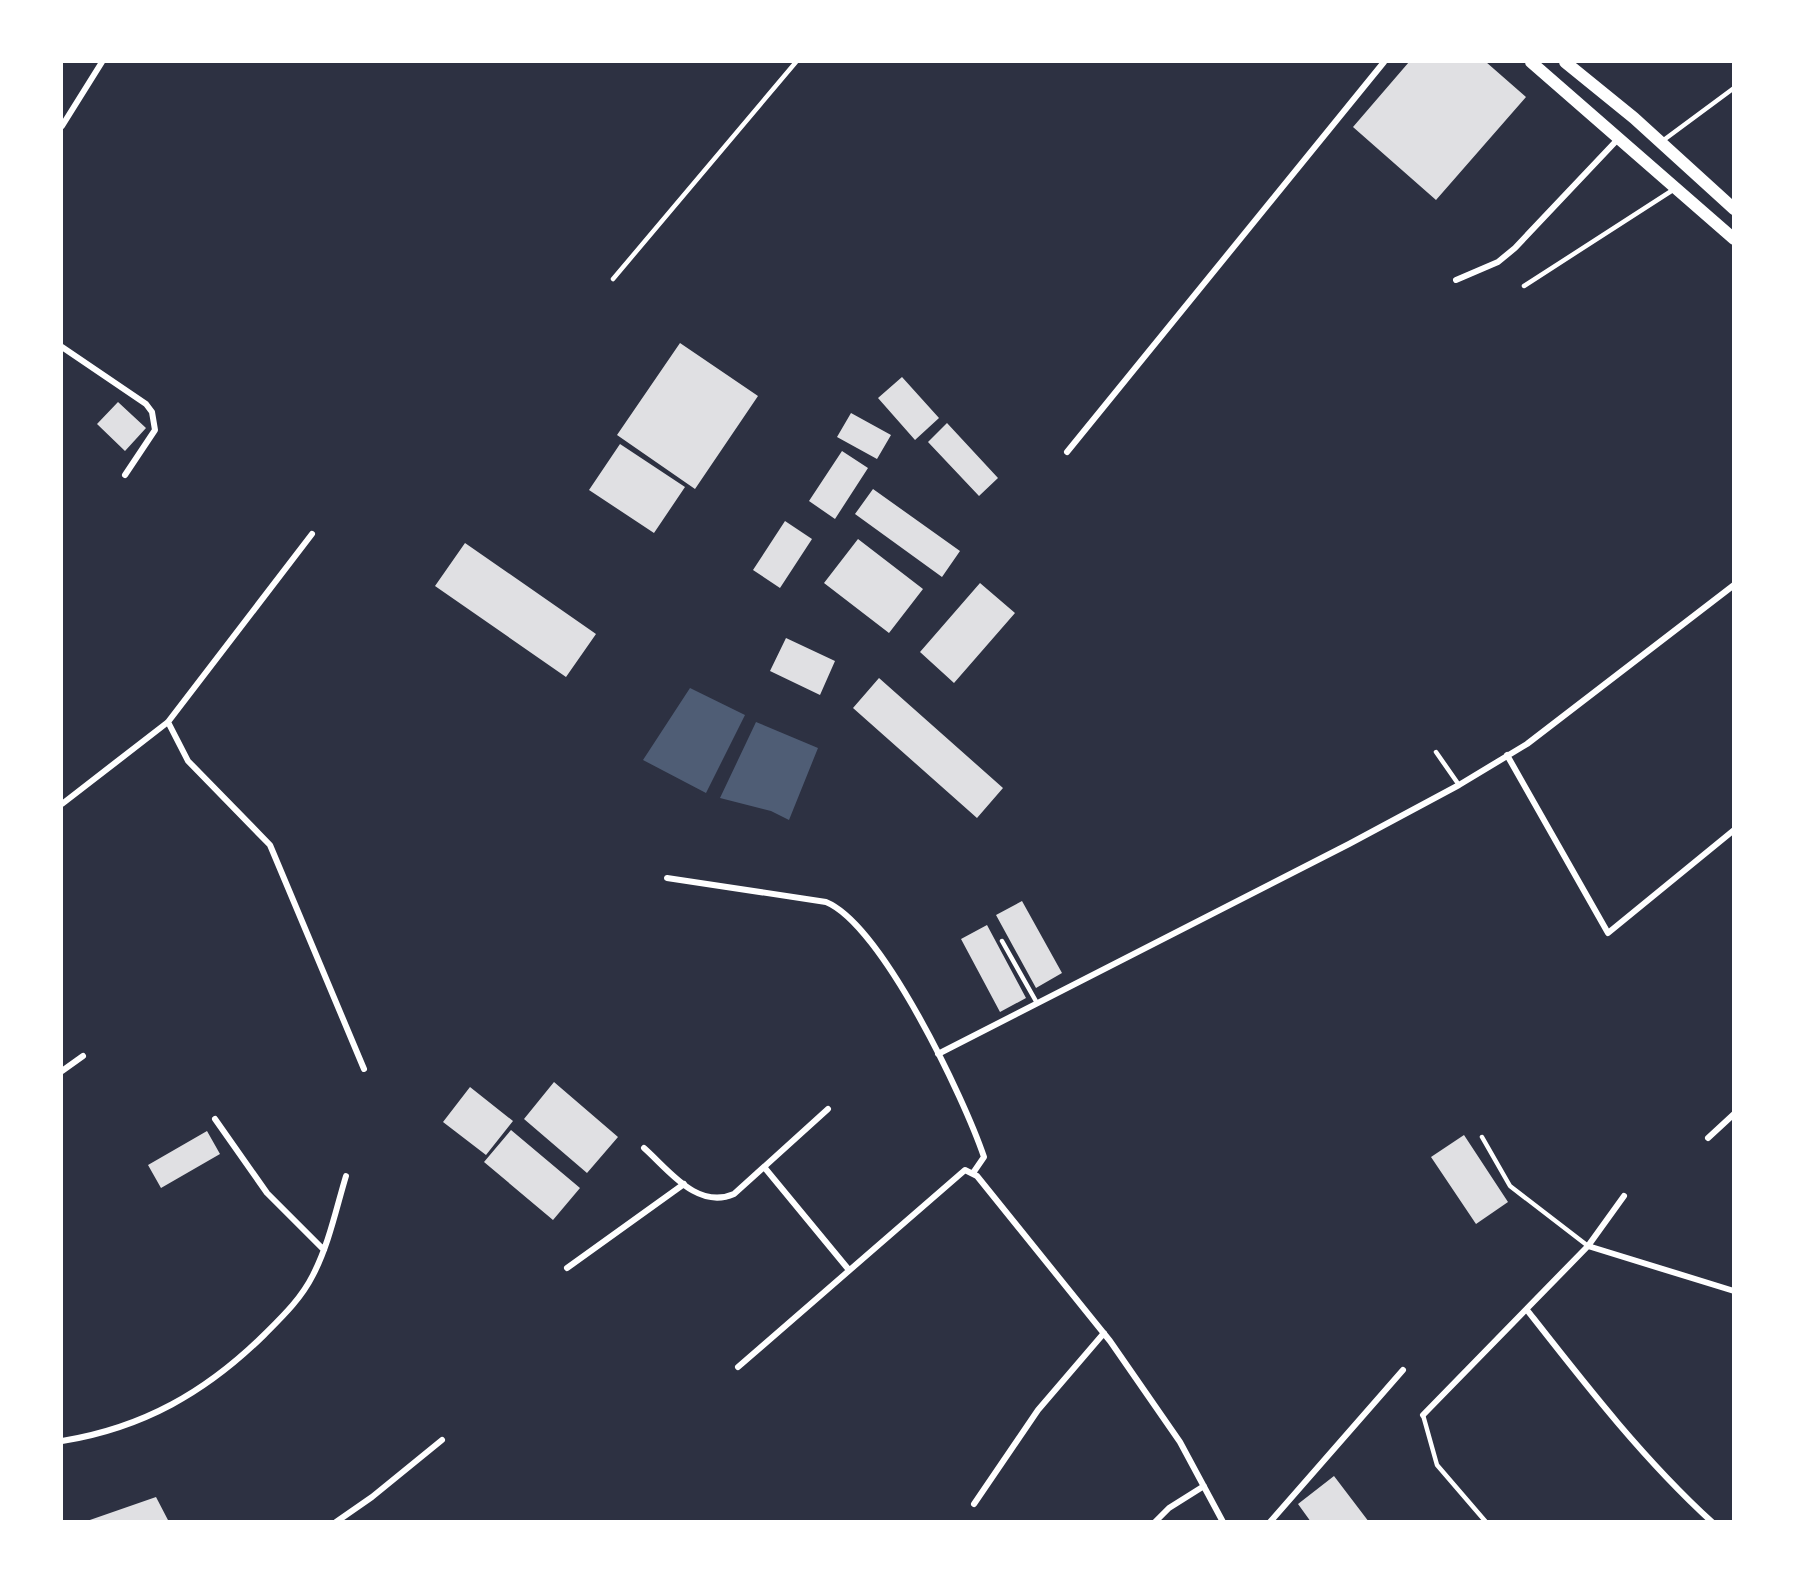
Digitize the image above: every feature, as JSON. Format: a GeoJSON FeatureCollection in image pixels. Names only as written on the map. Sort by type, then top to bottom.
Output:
{"type":"FeatureCollection","features":[{"type":"Feature","properties":{"kind":"main road"},"geometry":{"type":"LineString","coordinates":[[1531,62],[1734,239]]}},
{"type":"Feature","properties":{"kind":"main road"},"geometry":{"type":"LineString","coordinates":[[1565,62],[1660,142],[1734,209]]}},
{"type":"Feature","properties":{"kind":"street"},"geometry":{"type":"LineString","coordinates":[[62,126],[102,62]]}},
{"type":"Feature","properties":{"kind":"street"},"geometry":{"type":"LineString","coordinates":[[1067,452],[1384,62]]}},
{"type":"Feature","properties":{"kind":"street"},"geometry":{"type":"LineString","coordinates":[[1456,280],[1498,262],[1515,248],[1619,138]]}},
{"type":"Feature","properties":{"kind":"street"},"geometry":{"type":"LineString","coordinates":[[62,347],[146,404],[152,412],[155,430],[125,475]]}},
{"type":"Feature","properties":{"kind":"street"},"geometry":{"type":"LineString","coordinates":[[62,804],[168,722],[312,534]]}},
{"type":"Feature","properties":{"kind":"street"},"geometry":{"type":"LineString","coordinates":[[938,1054],[1349,844],[1459,785],[1527,744],[1734,585]]}},
{"type":"Feature","properties":{"kind":"street"},"geometry":{"type":"LineString","coordinates":[[168,722],[188,761],[270,846],[364,1069]]}},
{"type":"Feature","properties":{"kind":"street"},"geometry":{"type":"LineString","coordinates":[[1507,755],[1608,933],[1734,830]]}},
{"type":"Feature","properties":{"kind":"street"},"geometry":{"type":"LineString","coordinates":[[667,878],[810,899],[839,907],[866,934],[897,980],[938,1054],[984,1157],[973,1173]]}},
{"type":"Feature","properties":{"kind":"street"},"geometry":{"type":"LineString","coordinates":[[62,1071],[84,1056]]}},
{"type":"Feature","properties":{"kind":"street"},"geometry":{"type":"LineString","coordinates":[[644,1148],[684,1184],[704,1197],[723,1199],[734,1194],[828,1109]]}},
{"type":"Feature","properties":{"kind":"street"},"geometry":{"type":"LineString","coordinates":[[1708,1138],[1734,1114]]}},
{"type":"Feature","properties":{"kind":"street"},"geometry":{"type":"LineString","coordinates":[[214,1119],[267,1193],[324,1250]]}},
{"type":"Feature","properties":{"kind":"street"},"geometry":{"type":"LineString","coordinates":[[764,1167],[849,1270]]}},
{"type":"Feature","properties":{"kind":"street"},"geometry":{"type":"LineString","coordinates":[[738,1366],[962,1171],[973,1173],[1104,1333],[1180,1442],[1222,1521]]}},
{"type":"Feature","properties":{"kind":"street"},"geometry":{"type":"LineString","coordinates":[[62,1441],[130,1423],[177,1402],[230,1368],[290,1309],[312,1277],[324,1250],[346,1176]]}},
{"type":"Feature","properties":{"kind":"street"},"geometry":{"type":"LineString","coordinates":[[567,1268],[684,1184]]}},
{"type":"Feature","properties":{"kind":"street"},"geometry":{"type":"LineString","coordinates":[[1423,1415],[1588,1246],[1624,1196]]}},
{"type":"Feature","properties":{"kind":"street"},"geometry":{"type":"LineString","coordinates":[[1588,1246],[1734,1291]]}},
{"type":"Feature","properties":{"kind":"street"},"geometry":{"type":"LineString","coordinates":[[1527,1310],[1593,1394],[1683,1495],[1712,1521]]}},
{"type":"Feature","properties":{"kind":"street"},"geometry":{"type":"LineString","coordinates":[[974,1504],[1038,1410],[1104,1333]]}},
{"type":"Feature","properties":{"kind":"street"},"geometry":{"type":"LineString","coordinates":[[1269,1521],[1403,1370]]}},
{"type":"Feature","properties":{"kind":"street"},"geometry":{"type":"LineString","coordinates":[[336,1521],[372,1497],[442,1440]]}},
{"type":"Feature","properties":{"kind":"street"},"geometry":{"type":"LineString","coordinates":[[1155,1521],[1169,1508],[1204,1486]]}},
{"type":"Feature","properties":{"kind":"lane"},"geometry":{"type":"LineString","coordinates":[[613,279],[796,62]]}},
{"type":"Feature","properties":{"kind":"lane"},"geometry":{"type":"LineString","coordinates":[[1660,142],[1734,88]]}},
{"type":"Feature","properties":{"kind":"lane"},"geometry":{"type":"LineString","coordinates":[[1524,286],[1676,188]]}},
{"type":"Feature","properties":{"kind":"lane"},"geometry":{"type":"LineString","coordinates":[[1436,752],[1459,785]]}},
{"type":"Feature","properties":{"kind":"lane"},"geometry":{"type":"LineString","coordinates":[[1002,941],[1037,1003]]}},
{"type":"Feature","properties":{"kind":"lane"},"geometry":{"type":"LineString","coordinates":[[1482,1137],[1510,1186],[1588,1246]]}},
{"type":"Feature","properties":{"kind":"lane"},"geometry":{"type":"LineString","coordinates":[[1423,1415],[1437,1465],[1486,1521]]}},
{"type":"Feature","properties":{"kind":"water"},"geometry":{"type":"Polygon","coordinates":[[[690,688],[745,715],[706,793],[643,760],[690,688]]]}},
{"type":"Feature","properties":{"kind":"water"},"geometry":{"type":"Polygon","coordinates":[[[756,722],[818,748],[789,820],[771,811],[720,798],[756,722]]]}},
{"type":"Feature","properties":{"kind":"building"},"geometry":{"type":"Polygon","coordinates":[[[1409,62],[1486,62],[1526,97],[1436,200],[1353,127],[1409,62]]]}},
{"type":"Feature","properties":{"kind":"building"},"geometry":{"type":"Polygon","coordinates":[[[680,343],[758,396],[695,489],[617,435],[680,343]]]}},
{"type":"Feature","properties":{"kind":"building"},"geometry":{"type":"Polygon","coordinates":[[[902,377],[939,418],[915,440],[878,398],[902,377]]]}},
{"type":"Feature","properties":{"kind":"building"},"geometry":{"type":"Polygon","coordinates":[[[118,402],[146,428],[125,451],[97,424],[118,402]]]}},
{"type":"Feature","properties":{"kind":"building"},"geometry":{"type":"Polygon","coordinates":[[[851,413],[891,435],[877,459],[837,437],[851,413]]]}},
{"type":"Feature","properties":{"kind":"building"},"geometry":{"type":"Polygon","coordinates":[[[947,423],[998,478],[979,496],[928,442],[947,423]]]}},
{"type":"Feature","properties":{"kind":"building"},"geometry":{"type":"Polygon","coordinates":[[[620,444],[685,487],[654,533],[589,490],[620,444]]]}},
{"type":"Feature","properties":{"kind":"building"},"geometry":{"type":"Polygon","coordinates":[[[842,451],[868,468],[835,519],[809,501],[842,451]]]}},
{"type":"Feature","properties":{"kind":"building"},"geometry":{"type":"Polygon","coordinates":[[[873,489],[960,551],[942,577],[855,514],[873,489]]]}},
{"type":"Feature","properties":{"kind":"building"},"geometry":{"type":"Polygon","coordinates":[[[785,521],[812,539],[780,588],[753,570],[785,521]]]}},
{"type":"Feature","properties":{"kind":"building"},"geometry":{"type":"Polygon","coordinates":[[[858,539],[923,589],[889,633],[824,583],[858,539]]]}},
{"type":"Feature","properties":{"kind":"building"},"geometry":{"type":"Polygon","coordinates":[[[465,543],[596,634],[566,677],[435,586],[465,543]]]}},
{"type":"Feature","properties":{"kind":"building"},"geometry":{"type":"Polygon","coordinates":[[[980,583],[1015,613],[954,683],[920,652],[980,583]]]}},
{"type":"Feature","properties":{"kind":"building"},"geometry":{"type":"Polygon","coordinates":[[[786,638],[835,661],[820,695],[770,671],[786,638]]]}},
{"type":"Feature","properties":{"kind":"building"},"geometry":{"type":"Polygon","coordinates":[[[879,678],[1003,788],[977,818],[853,708],[879,678]]]}},
{"type":"Feature","properties":{"kind":"building"},"geometry":{"type":"Polygon","coordinates":[[[1022,901],[1062,973],[1036,988],[996,915],[1022,901]]]}},
{"type":"Feature","properties":{"kind":"building"},"geometry":{"type":"Polygon","coordinates":[[[987,925],[1026,998],[1000,1012],[961,939],[987,925]]]}},
{"type":"Feature","properties":{"kind":"building"},"geometry":{"type":"Polygon","coordinates":[[[554,1082],[618,1137],[587,1173],[524,1119],[554,1082]]]}},
{"type":"Feature","properties":{"kind":"building"},"geometry":{"type":"Polygon","coordinates":[[[470,1087],[513,1121],[486,1155],[443,1122],[470,1087]]]}},
{"type":"Feature","properties":{"kind":"building"},"geometry":{"type":"Polygon","coordinates":[[[511,1130],[580,1188],[553,1220],[484,1162],[511,1130]]]}},
{"type":"Feature","properties":{"kind":"building"},"geometry":{"type":"Polygon","coordinates":[[[207,1131],[220,1154],[161,1188],[148,1165],[207,1131]]]}},
{"type":"Feature","properties":{"kind":"building"},"geometry":{"type":"Polygon","coordinates":[[[1464,1135],[1508,1202],[1476,1224],[1431,1157],[1464,1135]]]}},
{"type":"Feature","properties":{"kind":"building"},"geometry":{"type":"Polygon","coordinates":[[[1334,1476],[1369,1522],[1311,1522],[1298,1504],[1334,1476]]]}},
{"type":"Feature","properties":{"kind":"building"},"geometry":{"type":"Polygon","coordinates":[[[156,1497],[169,1522],[87,1522],[87,1521],[156,1497]]]}}]}
